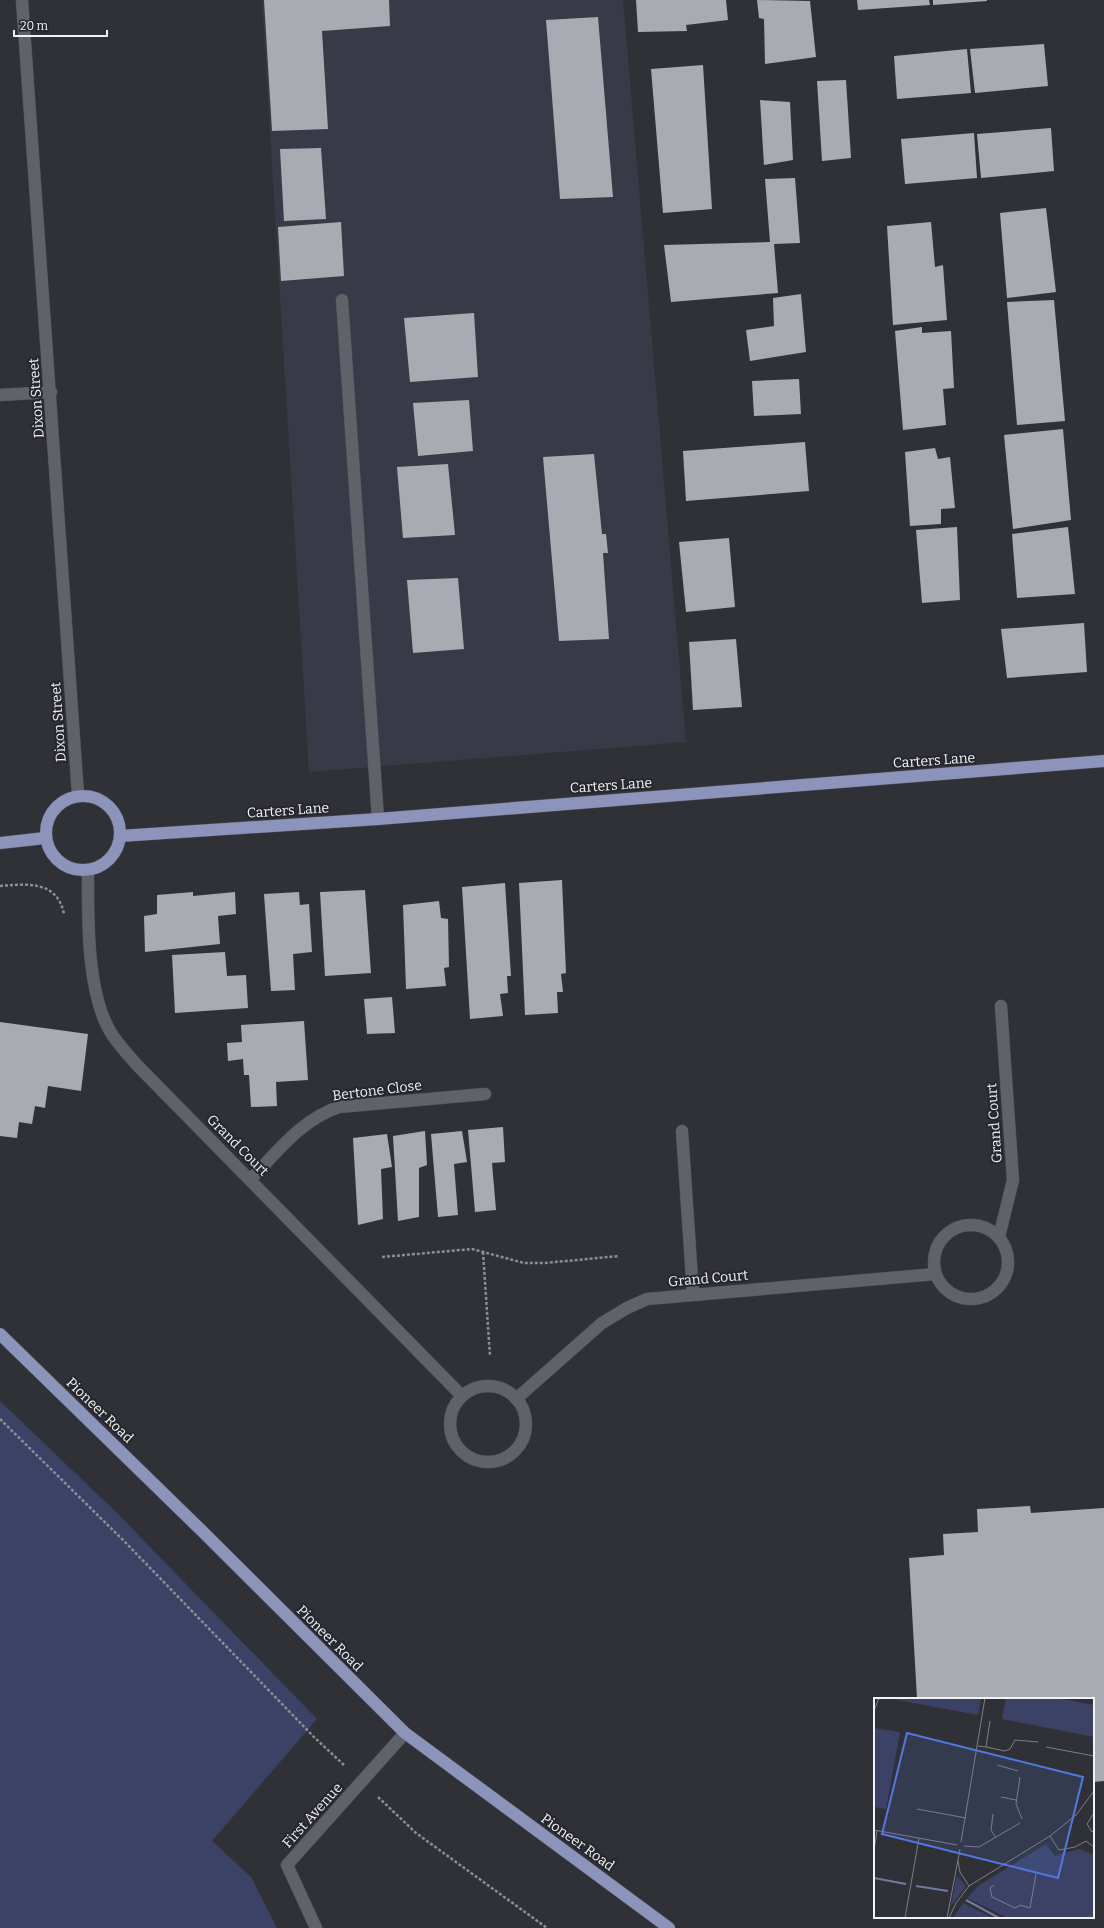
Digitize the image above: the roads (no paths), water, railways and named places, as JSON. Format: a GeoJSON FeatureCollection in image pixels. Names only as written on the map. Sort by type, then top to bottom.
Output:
{"type":"FeatureCollection","features":[{"type":"Feature","properties":{"kind":"main road","name":"Carters Lane"},"geometry":{"type":"LineString","coordinates":[[120,836],[378,819],[1104,761]]}},
{"type":"Feature","properties":{"kind":"main road"},"geometry":{"type":"LineString","coordinates":[[78,795],[89,795],[100,799],[109,806],[120,825],[120,836],[117,848],[110,859],[100,866],[88,870],[76,870],[65,866],[55,859],[45,838],[46,826],[53,809],[67,798],[78,795]]}},
{"type":"Feature","properties":{"kind":"main road"},"geometry":{"type":"LineString","coordinates":[[0,843],[45,838]]}},
{"type":"Feature","properties":{"kind":"main road","name":"Pioneer Road"},"geometry":{"type":"LineString","coordinates":[[0,1334],[202,1531],[405,1733],[669,1928]]}},
{"type":"Feature","properties":{"kind":"street","name":"Dixon Street"},"geometry":{"type":"LineString","coordinates":[[22,0],[51,392],[78,795]]}},
{"type":"Feature","properties":{"kind":"street"},"geometry":{"type":"LineString","coordinates":[[342,300],[378,819]]}},
{"type":"Feature","properties":{"kind":"street"},"geometry":{"type":"LineString","coordinates":[[0,395],[51,392]]}},
{"type":"Feature","properties":{"kind":"street","name":"Grand Court"},"geometry":{"type":"LineString","coordinates":[[88,870],[90,942],[94,975],[100,1006],[112,1035],[136,1064],[251,1179],[462,1396]]}},
{"type":"Feature","properties":{"kind":"street","name":"Grand Court"},"geometry":{"type":"LineString","coordinates":[[999,1237],[1012,1180],[1001,1006]]}},
{"type":"Feature","properties":{"kind":"street","name":"Bertone Close"},"geometry":{"type":"LineString","coordinates":[[251,1179],[308,1122],[324,1112],[339,1107],[485,1094]]}},
{"type":"Feature","properties":{"kind":"street"},"geometry":{"type":"LineString","coordinates":[[682,1130],[693,1294]]}},
{"type":"Feature","properties":{"kind":"street"},"geometry":{"type":"LineString","coordinates":[[964,1225],[977,1225],[989,1229],[999,1237],[1007,1253],[1007,1270],[999,1286],[985,1297],[972,1300],[961,1298],[950,1293],[941,1284],[936,1274],[933,1261],[936,1248],[942,1238],[952,1229],[964,1225]]}},
{"type":"Feature","properties":{"kind":"street","name":"Grand Court"},"geometry":{"type":"LineString","coordinates":[[516,1399],[602,1323],[627,1308],[647,1299],[936,1274]]}},
{"type":"Feature","properties":{"kind":"street"},"geometry":{"type":"LineString","coordinates":[[484,1386],[496,1387],[507,1391],[516,1399],[523,1409],[526,1422],[525,1435],[519,1446],[510,1455],[499,1461],[486,1462],[474,1460],[463,1453],[455,1443],[451,1431],[450,1418],[454,1406],[462,1396],[472,1389],[484,1386]]}},
{"type":"Feature","properties":{"kind":"street","name":"First Avenue"},"geometry":{"type":"LineString","coordinates":[[316,1928],[287,1865],[405,1733]]}}]}
